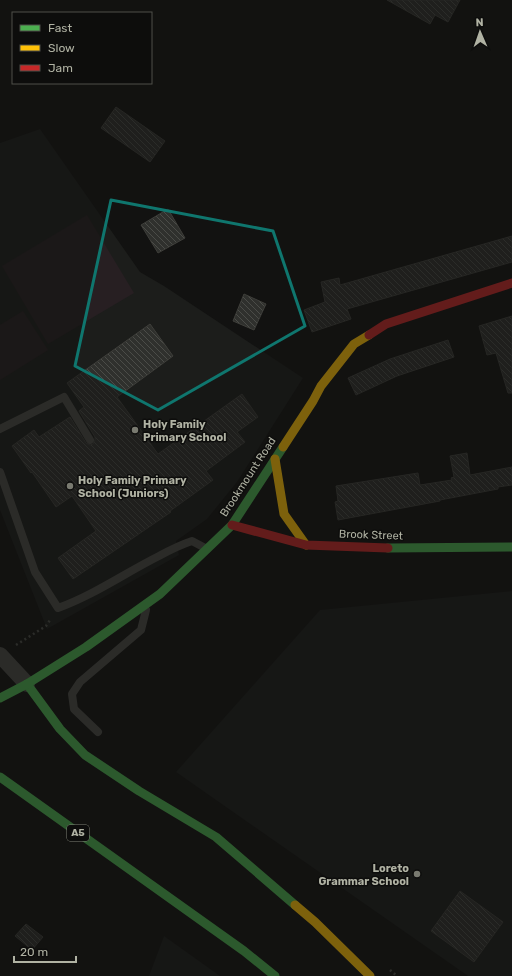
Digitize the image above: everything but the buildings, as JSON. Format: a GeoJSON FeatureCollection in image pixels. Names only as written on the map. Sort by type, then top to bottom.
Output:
{"type":"FeatureCollection","features":[{"type":"Feature","properties":{"kind":"main road","name":"Brookmount Road"},"geometry":{"type":"LineString","coordinates":[[0,698],[27,684],[86,647],[148,603],[160,594],[232,525],[321,386],[354,344],[386,324],[512,283]]}},
{"type":"Feature","properties":{"kind":"main road"},"geometry":{"type":"LineString","coordinates":[[275,459],[284,514],[306,545]]}},
{"type":"Feature","properties":{"kind":"main road","name":"Brook Street"},"geometry":{"type":"LineString","coordinates":[[232,525],[306,545],[403,549],[512,547]]}},
{"type":"Feature","properties":{"kind":"main road"},"geometry":{"type":"LineString","coordinates":[[27,684],[60,729],[85,755],[139,791],[216,837],[315,922],[370,976]]}},
{"type":"Feature","properties":{"kind":"main road","name":"A5"},"geometry":{"type":"LineString","coordinates":[[0,777],[244,951],[275,976]]}},
{"type":"Feature","properties":{"kind":"street"},"geometry":{"type":"LineString","coordinates":[[0,655],[27,684]]}},
{"type":"Feature","properties":{"kind":"lane"},"geometry":{"type":"LineString","coordinates":[[0,429],[64,397],[90,440]]}},
{"type":"Feature","properties":{"kind":"lane"},"geometry":{"type":"LineString","coordinates":[[0,472],[35,572],[58,608],[78,601],[138,566],[182,544],[192,542],[207,549]]}},
{"type":"Feature","properties":{"kind":"lane"},"geometry":{"type":"LineString","coordinates":[[98,732],[74,709],[72,694],[80,682],[141,630],[148,603]]}},
{"type":"Feature","properties":{"kind":"path"},"geometry":{"type":"LineString","coordinates":[[29,637],[46,626],[58,608]]}},
{"type":"Feature","properties":{"kind":"highlighted area"},"geometry":{"type":"Polygon","coordinates":[[[111,200],[273,231],[305,326],[158,410],[75,366],[111,200]]]}},
{"type":"Feature","properties":{"kind":"shaded area","name":"Holy Family Primary School"},"geometry":{"type":"Polygon","coordinates":[[[40,129],[140,272],[164,286],[303,378],[237,482],[207,519],[176,541],[179,555],[47,629],[0,510],[0,143],[40,129]]]}},
{"type":"Feature","properties":{"kind":"shaded area"},"geometry":{"type":"Polygon","coordinates":[[[87,215],[134,293],[48,344],[2,266],[87,215]]]}},
{"type":"Feature","properties":{"kind":"shaded area"},"geometry":{"type":"Polygon","coordinates":[[[23,311],[48,350],[0,380],[0,325],[23,311]]]}},
{"type":"Feature","properties":{"kind":"shaded area","name":"Loreto Grammar School"},"geometry":{"type":"Polygon","coordinates":[[[512,591],[512,976],[468,976],[176,772],[320,610],[512,591]]]}},
{"type":"Feature","properties":{"kind":"shaded area"},"geometry":{"type":"Polygon","coordinates":[[[164,936],[220,976],[149,976],[164,936]]]}},
{"type":"Feature","properties":{"kind":"traffic: fast"},"geometry":{"type":"LineString","coordinates":[[0,698],[27,684],[86,647],[160,594],[232,525],[283,447]]}},
{"type":"Feature","properties":{"kind":"traffic: fast"},"geometry":{"type":"LineString","coordinates":[[388,548],[512,547]]}},
{"type":"Feature","properties":{"kind":"traffic: fast"},"geometry":{"type":"LineString","coordinates":[[27,684],[60,729],[85,755],[139,791],[216,837],[295,905]]}},
{"type":"Feature","properties":{"kind":"traffic: fast"},"geometry":{"type":"LineString","coordinates":[[0,777],[244,951],[275,976]]}},
{"type":"Feature","properties":{"kind":"traffic: slow"},"geometry":{"type":"LineString","coordinates":[[283,447],[321,386],[354,344],[369,335]]}},
{"type":"Feature","properties":{"kind":"traffic: slow"},"geometry":{"type":"LineString","coordinates":[[275,459],[284,514],[306,545]]}},
{"type":"Feature","properties":{"kind":"traffic: slow"},"geometry":{"type":"LineString","coordinates":[[295,905],[315,922],[370,976]]}},
{"type":"Feature","properties":{"kind":"traffic: jam"},"geometry":{"type":"LineString","coordinates":[[369,335],[386,324],[512,283]]}},
{"type":"Feature","properties":{"kind":"traffic: jam"},"geometry":{"type":"LineString","coordinates":[[232,525],[306,545],[388,548]]}},
{"type":"Feature","properties":{"kind":"place","name":"Holy Family Primary School"},"geometry":{"type":"Point","coordinates":[135,430]}},
{"type":"Feature","properties":{"kind":"place","name":"Holy Family Primary School (Juniors)"},"geometry":{"type":"Point","coordinates":[70,486]}},
{"type":"Feature","properties":{"kind":"place","name":"Loreto Grammar School"},"geometry":{"type":"Point","coordinates":[417,874]}}]}
